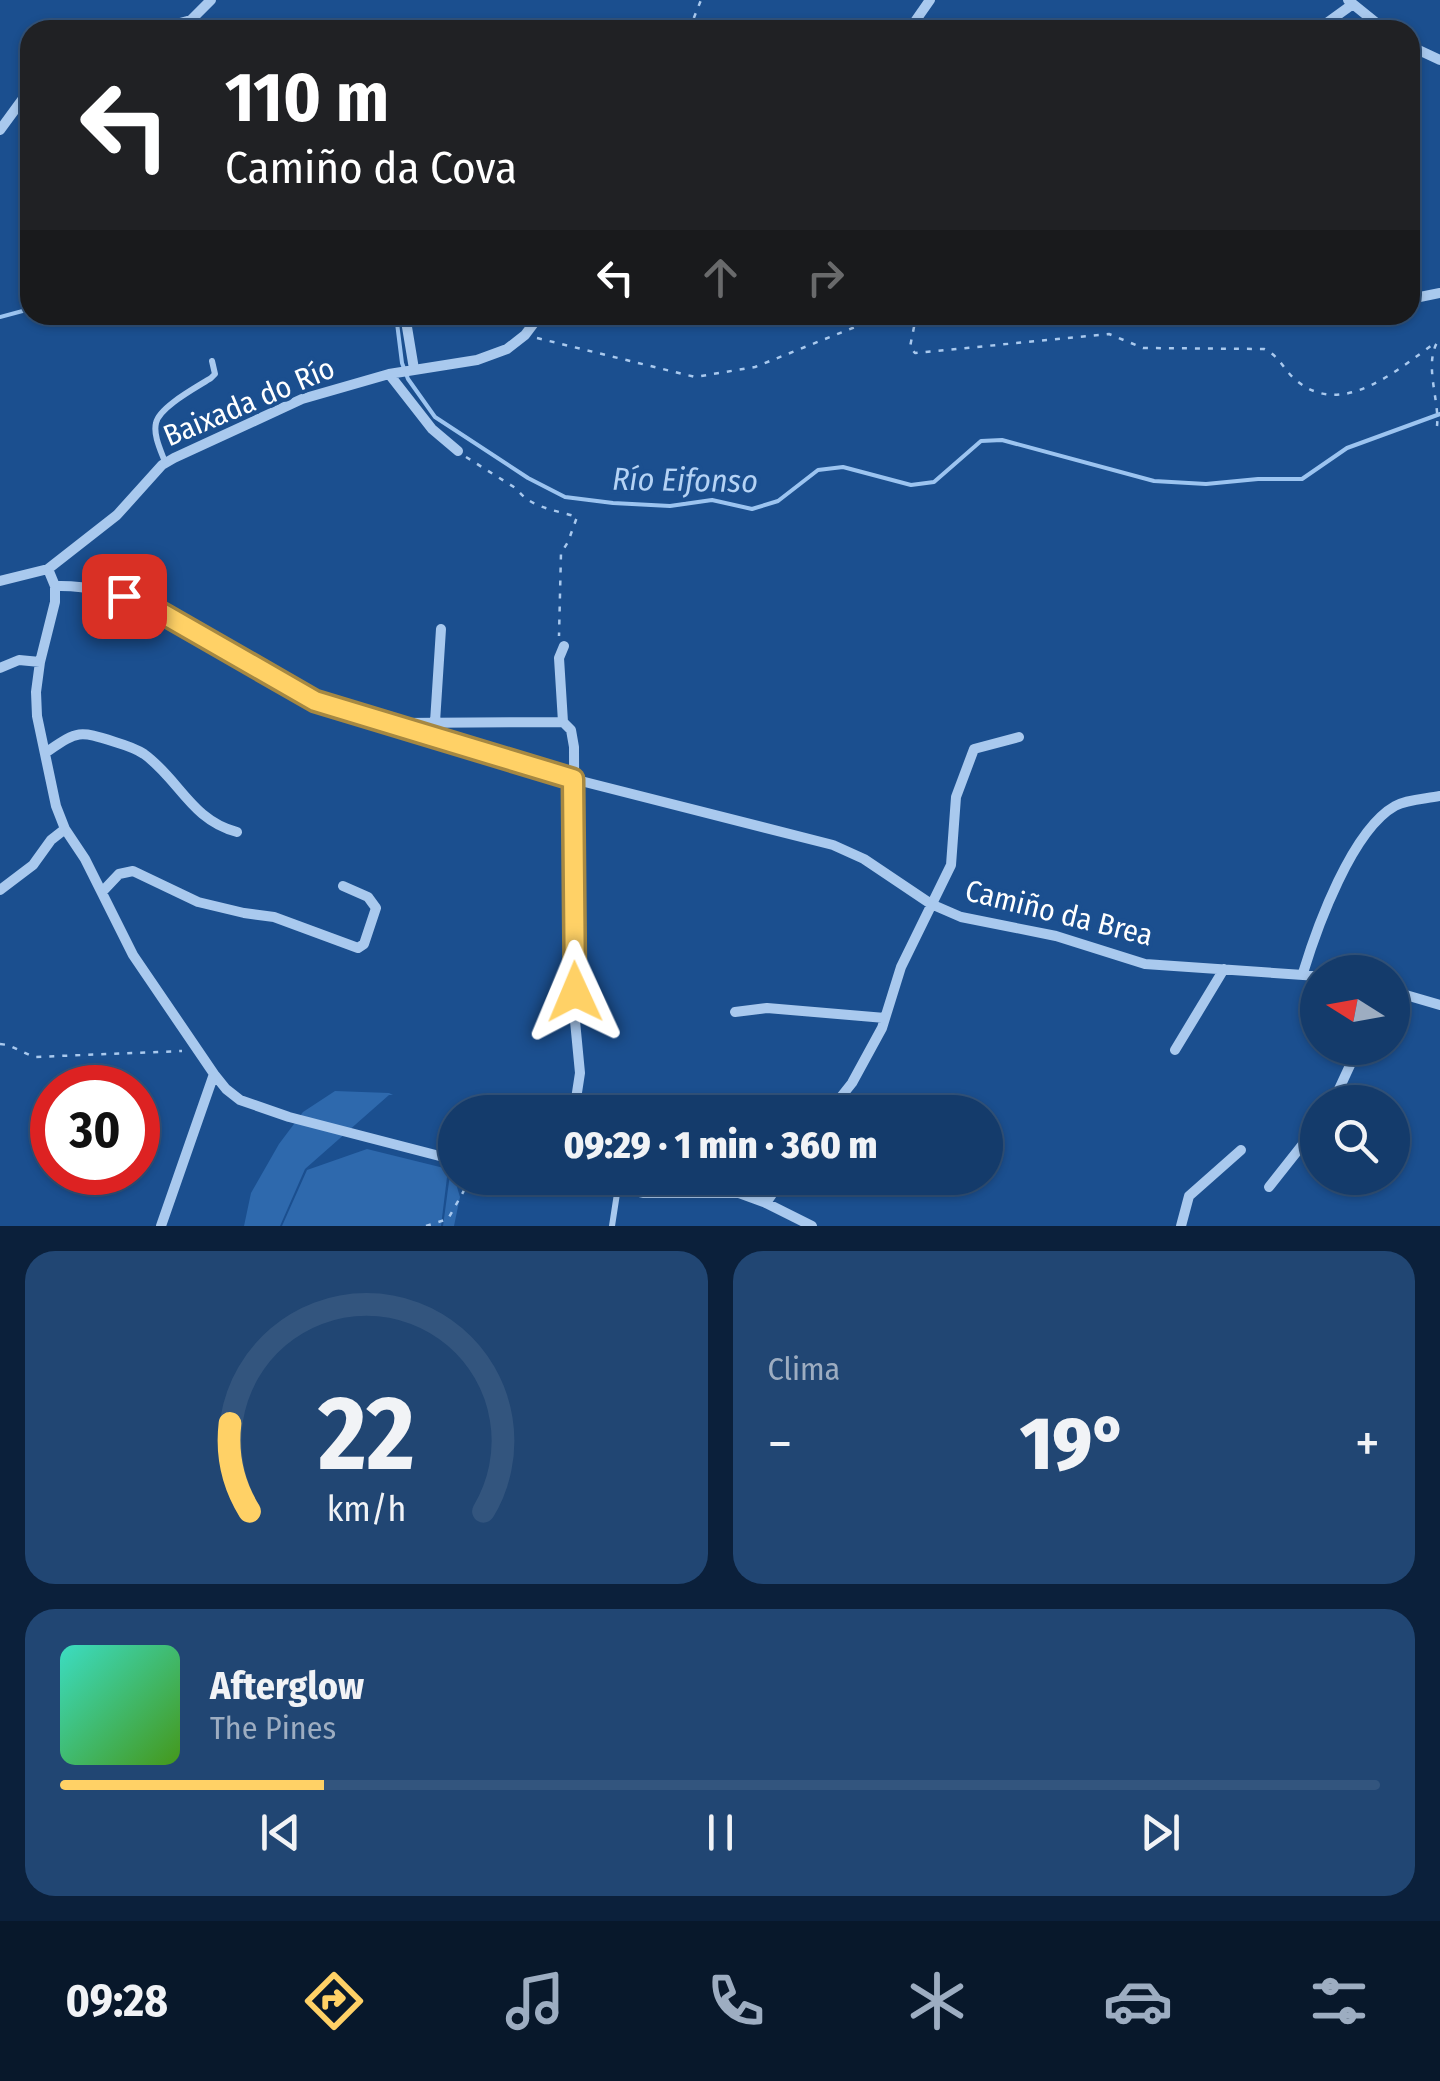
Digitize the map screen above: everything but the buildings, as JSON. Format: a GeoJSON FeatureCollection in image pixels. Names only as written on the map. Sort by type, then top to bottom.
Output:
{"type":"FeatureCollection","features":[{"type":"Feature","properties":{"kind":"street"},"geometry":{"type":"LineString","coordinates":[[1329,20],[1350,2],[1372,20]]}},
{"type":"Feature","properties":{"kind":"street"},"geometry":{"type":"LineString","coordinates":[[0,130],[20,103]]}},
{"type":"Feature","properties":{"kind":"street"},"geometry":{"type":"LineString","coordinates":[[406,325],[411,370]]}},
{"type":"Feature","properties":{"kind":"street"},"geometry":{"type":"LineString","coordinates":[[525,335],[532,325]]}},
{"type":"Feature","properties":{"kind":"street","name":"Baixada do Río"},"geometry":{"type":"LineString","coordinates":[[48,569],[117,515],[166,463],[302,400],[389,374],[476,360],[506,349],[525,335]]}},
{"type":"Feature","properties":{"kind":"street"},"geometry":{"type":"LineString","coordinates":[[389,374],[432,430],[458,452]]}},
{"type":"Feature","properties":{"kind":"street"},"geometry":{"type":"LineString","coordinates":[[0,581],[48,569],[55,586],[53,614],[40,662],[36,716],[56,806],[64,829],[85,859],[133,955],[226,1090],[240,1100],[289,1117],[438,1156]]}},
{"type":"Feature","properties":{"kind":"street","name":"Camiño da Brea"},"geometry":{"type":"LineString","coordinates":[[55,586],[124,596],[146,604],[315,701],[573,779],[833,845],[864,859],[930,904],[961,917],[1056,936],[1145,964],[1300,974]]}},
{"type":"Feature","properties":{"kind":"street"},"geometry":{"type":"LineString","coordinates":[[435,722],[441,629]]}},
{"type":"Feature","properties":{"kind":"street"},"geometry":{"type":"LineString","coordinates":[[564,646],[560,658],[563,722],[571,730],[574,747],[575,1021],[580,1073],[577,1095]]}},
{"type":"Feature","properties":{"kind":"street"},"geometry":{"type":"LineString","coordinates":[[0,668],[19,660],[40,662]]}},
{"type":"Feature","properties":{"kind":"street"},"geometry":{"type":"LineString","coordinates":[[392,724],[563,722]]}},
{"type":"Feature","properties":{"kind":"street"},"geometry":{"type":"LineString","coordinates":[[45,753],[68,737],[84,732],[140,751],[163,770],[200,813],[237,832]]}},
{"type":"Feature","properties":{"kind":"street"},"geometry":{"type":"LineString","coordinates":[[842,1095],[885,1018],[901,966],[951,864],[956,797],[974,749],[1019,737]]}},
{"type":"Feature","properties":{"kind":"street"},"geometry":{"type":"LineString","coordinates":[[1308,955],[1344,870],[1367,832],[1400,803],[1440,796]]}},
{"type":"Feature","properties":{"kind":"street"},"geometry":{"type":"LineString","coordinates":[[0,890],[33,866],[50,840],[64,829]]}},
{"type":"Feature","properties":{"kind":"street"},"geometry":{"type":"LineString","coordinates":[[102,892],[119,874],[133,870],[198,902],[274,917],[358,948],[364,944],[376,908],[368,897],[343,886]]}},
{"type":"Feature","properties":{"kind":"street"},"geometry":{"type":"LineString","coordinates":[[1175,1050],[1224,969]]}},
{"type":"Feature","properties":{"kind":"street"},"geometry":{"type":"LineString","coordinates":[[1410,997],[1440,1005]]}},
{"type":"Feature","properties":{"kind":"street"},"geometry":{"type":"LineString","coordinates":[[735,1012],[767,1008],[885,1018]]}},
{"type":"Feature","properties":{"kind":"street"},"geometry":{"type":"LineString","coordinates":[[161,1226],[214,1074]]}},
{"type":"Feature","properties":{"kind":"street"},"geometry":{"type":"LineString","coordinates":[[1269,1187],[1300,1148]]}},
{"type":"Feature","properties":{"kind":"street"},"geometry":{"type":"LineString","coordinates":[[1181,1226],[1189,1196],[1241,1150]]}},
{"type":"Feature","properties":{"kind":"street"},"geometry":{"type":"LineString","coordinates":[[744,1195],[812,1226]]}},
{"type":"Feature","properties":{"kind":"street"},"geometry":{"type":"LineString","coordinates":[[766,1203],[771,1195]]}},
{"type":"Feature","properties":{"kind":"lane"},"geometry":{"type":"LineString","coordinates":[[166,463],[157,437],[157,418],[215,374],[212,361]]}},
{"type":"Feature","properties":{"kind":"lane"},"geometry":{"type":"LineString","coordinates":[[612,1226],[617,1195]]}},
{"type":"Feature","properties":{"kind":"path"},"geometry":{"type":"LineString","coordinates":[[525,335],[696,377],[755,367],[859,325]]}},
{"type":"Feature","properties":{"kind":"path"},"geometry":{"type":"LineString","coordinates":[[914,325],[910,347],[915,353],[1109,334],[1144,348],[1264,349],[1278,358],[1296,381],[1314,392],[1343,395],[1380,382],[1440,338]]}},
{"type":"Feature","properties":{"kind":"path"},"geometry":{"type":"LineString","coordinates":[[1435,343],[1432,378],[1436,426]]}},
{"type":"Feature","properties":{"kind":"path"},"geometry":{"type":"LineString","coordinates":[[458,452],[539,506],[577,517],[561,553],[558,640],[564,646]]}},
{"type":"Feature","properties":{"kind":"path"},"geometry":{"type":"LineString","coordinates":[[0,1044],[34,1057],[198,1050]]}},
{"type":"Feature","properties":{"kind":"path"},"geometry":{"type":"LineString","coordinates":[[426,1226],[448,1219],[461,1195]]}},
{"type":"Feature","properties":{"kind":"shaded area"},"geometry":{"type":"Polygon","coordinates":[[[335,1091],[393,1095],[305,1169],[280,1226],[244,1226],[251,1193],[279,1144],[303,1112],[335,1091]]]}},
{"type":"Feature","properties":{"kind":"shaded area"},"geometry":{"type":"Polygon","coordinates":[[[367,1149],[438,1167],[438,1195],[445,1195],[441,1226],[282,1226],[307,1170],[367,1149]]]}},
{"type":"Feature","properties":{"kind":"shaded area"},"geometry":{"type":"Polygon","coordinates":[[[447,1195],[459,1195],[454,1226],[443,1226],[447,1195]]]}},
{"type":"Feature","properties":{"kind":"waterway","name":"Río Eifonso"},"geometry":{"type":"LineString","coordinates":[[0,317],[20,312]]}},
{"type":"Feature","properties":{"kind":"waterway","name":"Río Eifonso"},"geometry":{"type":"LineString","coordinates":[[397,325],[408,379],[435,417],[528,478],[565,497],[613,503],[670,506],[712,500],[752,509],[778,501],[818,470],[843,467],[911,485],[934,482],[981,441],[1002,440],[1154,481],[1206,484],[1302,479],[1347,448],[1440,414]]}},
{"type":"Feature","properties":{"kind":"route"},"geometry":{"type":"LineString","coordinates":[[124,596],[146,604],[315,701],[573,779],[575,992]]}}]}
